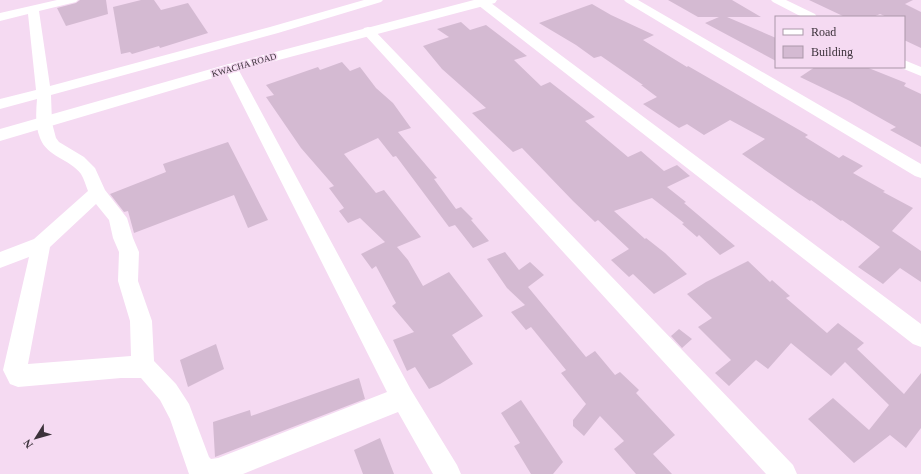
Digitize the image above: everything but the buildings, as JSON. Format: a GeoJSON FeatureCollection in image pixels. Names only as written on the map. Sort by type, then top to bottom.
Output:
{"type":"FeatureCollection","features":[{"type":"Feature","properties":{"kind":"main road","name":"KWACHA ROAD"},"geometry":{"type":"LineString","coordinates":[[0,135],[231,68],[486,1]]}},
{"type":"Feature","properties":{"kind":"street"},"geometry":{"type":"LineString","coordinates":[[0,17],[72,0]]}},
{"type":"Feature","properties":{"kind":"street"},"geometry":{"type":"LineString","coordinates":[[0,104],[274,30],[377,0]]}},
{"type":"Feature","properties":{"kind":"street"},"geometry":{"type":"LineString","coordinates":[[630,0],[921,172]]}},
{"type":"Feature","properties":{"kind":"street"},"geometry":{"type":"LineString","coordinates":[[777,0],[809,16]]}},
{"type":"Feature","properties":{"kind":"street"},"geometry":{"type":"LineString","coordinates":[[486,1],[921,337]]}},
{"type":"Feature","properties":{"kind":"street"},"geometry":{"type":"LineString","coordinates":[[34,9],[44,92],[44,123],[50,142],[53,146],[78,161],[89,172],[97,193],[118,218],[122,238],[129,252],[128,281],[141,320],[143,367]]}},
{"type":"Feature","properties":{"kind":"street"},"geometry":{"type":"LineString","coordinates":[[368,31],[784,474]]}},
{"type":"Feature","properties":{"kind":"street"},"geometry":{"type":"LineString","coordinates":[[905,64],[921,72]]}},
{"type":"Feature","properties":{"kind":"street"},"geometry":{"type":"LineString","coordinates":[[231,68],[403,398],[448,474]]}},
{"type":"Feature","properties":{"kind":"street"},"geometry":{"type":"LineString","coordinates":[[0,260],[41,244],[97,193]]}},
{"type":"Feature","properties":{"kind":"street"},"geometry":{"type":"LineString","coordinates":[[41,244],[8,372],[18,376],[121,367],[143,367],[149,370],[171,397],[180,413],[199,466],[208,473],[218,471],[403,398]]}}]}
